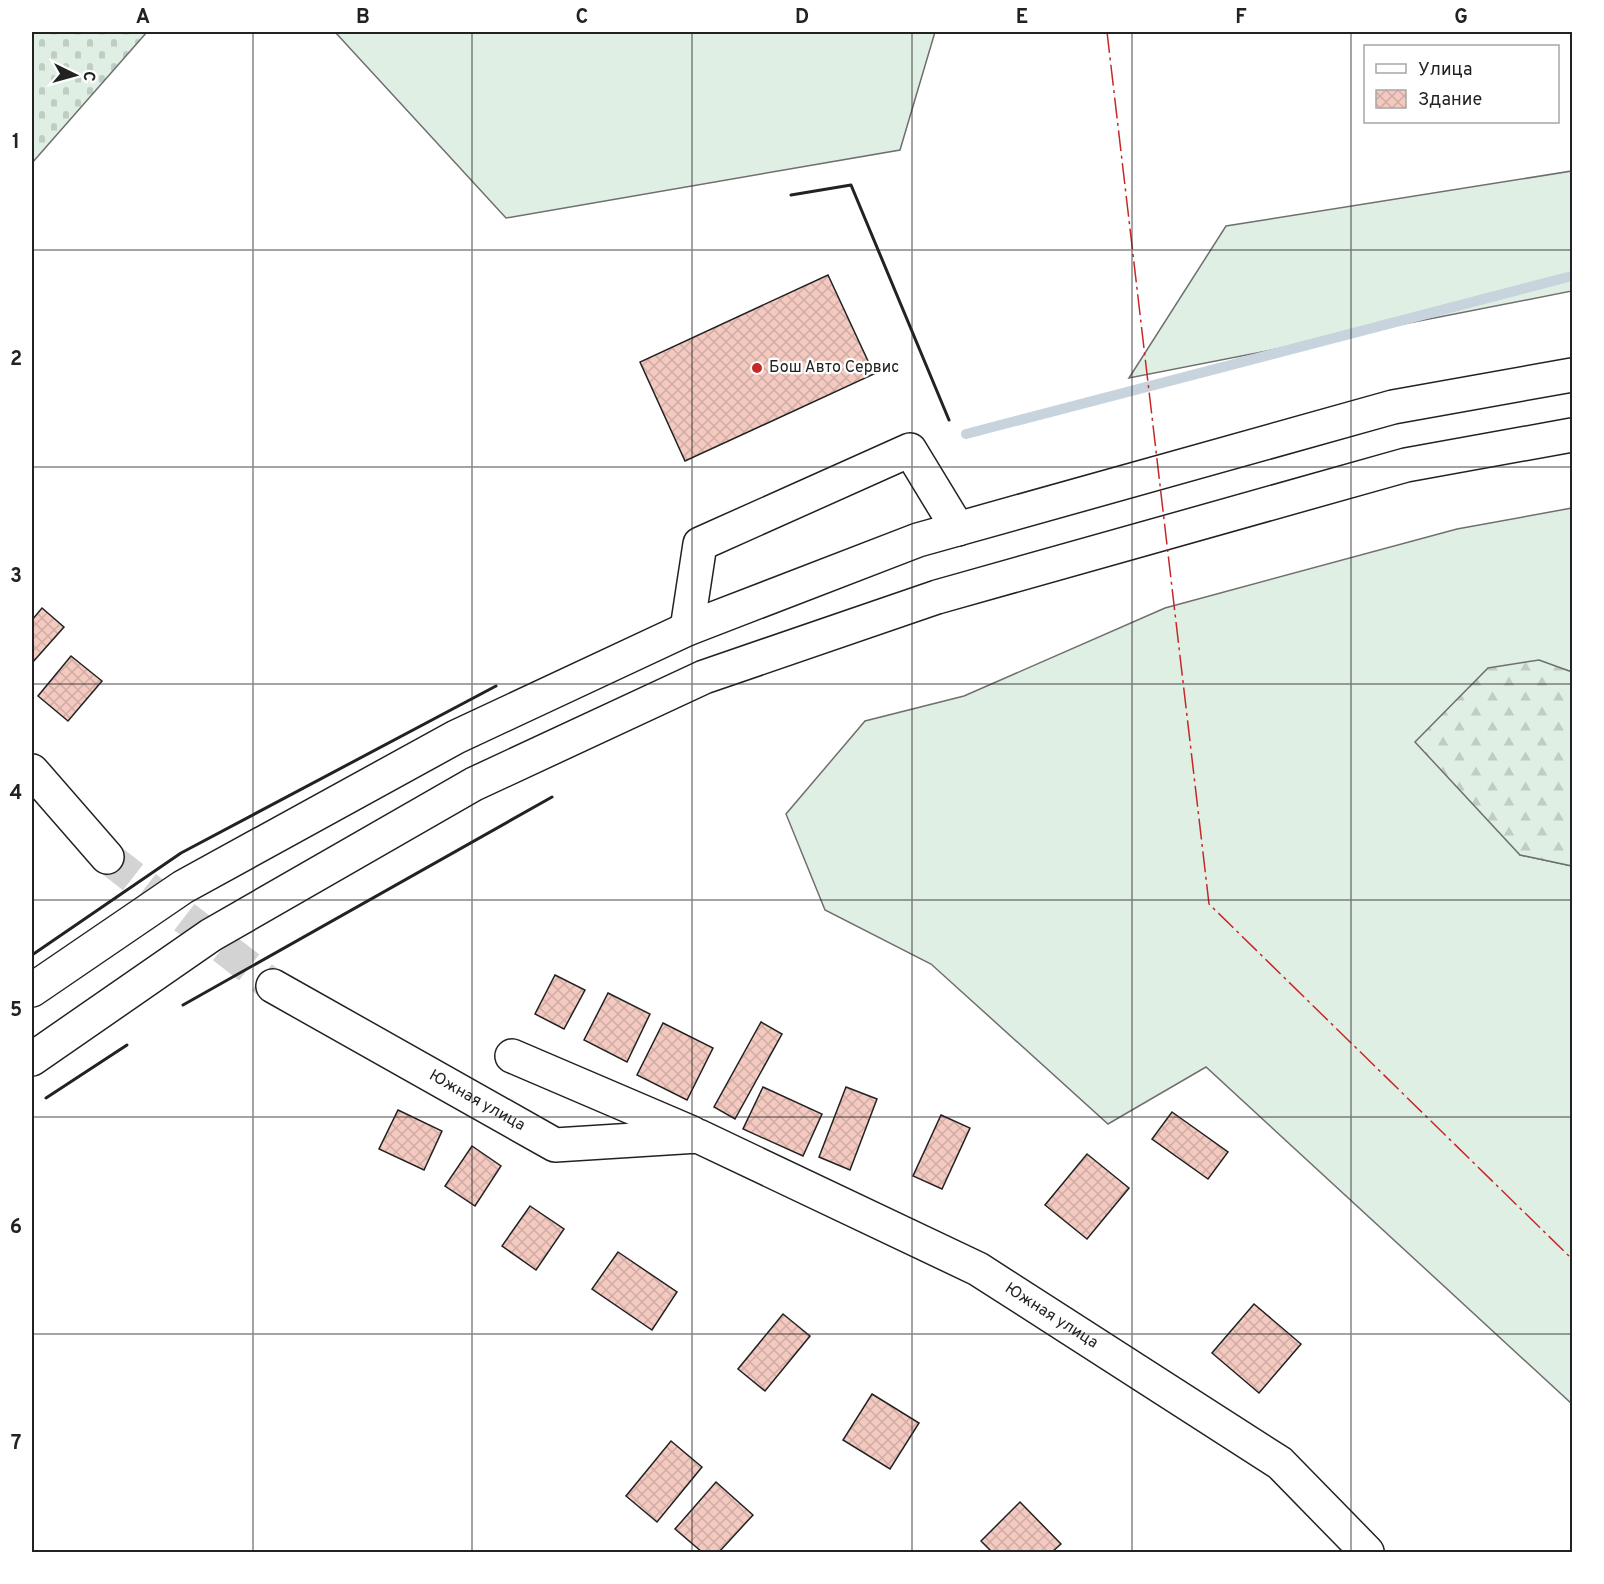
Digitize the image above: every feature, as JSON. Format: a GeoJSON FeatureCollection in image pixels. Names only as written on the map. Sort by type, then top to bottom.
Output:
{"type":"FeatureCollection","features":[{"type":"Feature","properties":{"kind":"main road"},"geometry":{"type":"LineString","coordinates":[[32,990],[194,881],[456,737],[687,629],[918,540],[1393,407],[1572,375]]}},
{"type":"Feature","properties":{"kind":"main road"},"geometry":{"type":"LineString","coordinates":[[32,1059],[212,935],[474,784],[704,677],[937,597],[1395,468],[1572,435]]}},
{"type":"Feature","properties":{"kind":"main road"},"geometry":{"type":"LineString","coordinates":[[687,629],[700,544],[910,450],[958,529]]}},
{"type":"Feature","properties":{"kind":"main road"},"geometry":{"type":"LineString","coordinates":[[32,771],[107,857]]}},
{"type":"Feature","properties":{"kind":"main road","name":"Южная улица"},"geometry":{"type":"LineString","coordinates":[[273,986],[555,1145],[698,1136]]}},
{"type":"Feature","properties":{"kind":"main road","name":"Южная улица"},"geometry":{"type":"LineString","coordinates":[[512,1056],[698,1136],[978,1269],[1280,1462],[1367,1552]]}},
{"type":"Feature","properties":{"kind":"green space"},"geometry":{"type":"Polygon","coordinates":[[[32,32],[147,32],[32,163],[32,32]]]}},
{"type":"Feature","properties":{"kind":"green space"},"geometry":{"type":"Polygon","coordinates":[[[335,32],[935,32],[900,150],[506,218],[335,32]]]}},
{"type":"Feature","properties":{"kind":"green space"},"geometry":{"type":"Polygon","coordinates":[[[1572,171],[1572,291],[1129,378],[1226,226],[1572,171]]]}},
{"type":"Feature","properties":{"kind":"green space"},"geometry":{"type":"Polygon","coordinates":[[[1572,508],[1572,672],[1539,661],[1520,855],[1572,866],[1572,1404],[1206,1067],[1108,1124],[931,964],[825,910],[786,814],[865,721],[964,696],[1165,608],[1457,529],[1572,508]]]}},
{"type":"Feature","properties":{"kind":"green space"},"geometry":{"type":"Polygon","coordinates":[[[1539,660],[1572,672],[1572,866],[1520,855],[1415,742],[1488,668],[1539,660]]]}},
{"type":"Feature","properties":{"kind":"building","name":"Бош Авто Сервис"},"geometry":{"type":"Polygon","coordinates":[[[828,275],[874,374],[685,461],[640,362],[828,275]]]}},
{"type":"Feature","properties":{"kind":"building"},"geometry":{"type":"Polygon","coordinates":[[[42,608],[64,627],[32,663],[32,620],[42,608]]]}},
{"type":"Feature","properties":{"kind":"building"},"geometry":{"type":"Polygon","coordinates":[[[71,656],[102,681],[68,721],[38,696],[71,656]]]}},
{"type":"Feature","properties":{"kind":"building"},"geometry":{"type":"Polygon","coordinates":[[[555,975],[585,990],[564,1029],[535,1014],[555,975]]]}},
{"type":"Feature","properties":{"kind":"building"},"geometry":{"type":"Polygon","coordinates":[[[608,993],[650,1014],[627,1062],[584,1040],[608,993]]]}},
{"type":"Feature","properties":{"kind":"building"},"geometry":{"type":"Polygon","coordinates":[[[761,1022],[782,1034],[735,1119],[714,1107],[761,1022]]]}},
{"type":"Feature","properties":{"kind":"building"},"geometry":{"type":"Polygon","coordinates":[[[663,1023],[713,1048],[687,1100],[637,1075],[663,1023]]]}},
{"type":"Feature","properties":{"kind":"building"},"geometry":{"type":"Polygon","coordinates":[[[763,1087],[822,1114],[803,1156],[743,1129],[763,1087]]]}},
{"type":"Feature","properties":{"kind":"building"},"geometry":{"type":"Polygon","coordinates":[[[846,1087],[877,1099],[850,1170],[819,1157],[846,1087]]]}},
{"type":"Feature","properties":{"kind":"building"},"geometry":{"type":"Polygon","coordinates":[[[398,1110],[442,1131],[424,1170],[379,1149],[398,1110]]]}},
{"type":"Feature","properties":{"kind":"building"},"geometry":{"type":"Polygon","coordinates":[[[1172,1112],[1228,1152],[1208,1179],[1152,1139],[1172,1112]]]}},
{"type":"Feature","properties":{"kind":"building"},"geometry":{"type":"Polygon","coordinates":[[[941,1115],[970,1128],[942,1189],[913,1176],[941,1115]]]}},
{"type":"Feature","properties":{"kind":"building"},"geometry":{"type":"Polygon","coordinates":[[[472,1146],[501,1166],[475,1206],[445,1186],[472,1146]]]}},
{"type":"Feature","properties":{"kind":"building"},"geometry":{"type":"Polygon","coordinates":[[[1087,1154],[1129,1188],[1087,1239],[1045,1205],[1087,1154]]]}},
{"type":"Feature","properties":{"kind":"building"},"geometry":{"type":"Polygon","coordinates":[[[530,1206],[564,1229],[536,1270],[502,1246],[530,1206]]]}},
{"type":"Feature","properties":{"kind":"building"},"geometry":{"type":"Polygon","coordinates":[[[618,1252],[677,1292],[652,1330],[592,1289],[618,1252]]]}},
{"type":"Feature","properties":{"kind":"building"},"geometry":{"type":"Polygon","coordinates":[[[1254,1304],[1301,1344],[1259,1393],[1212,1353],[1254,1304]]]}},
{"type":"Feature","properties":{"kind":"building"},"geometry":{"type":"Polygon","coordinates":[[[783,1314],[810,1336],[765,1391],[738,1369],[783,1314]]]}},
{"type":"Feature","properties":{"kind":"building"},"geometry":{"type":"Polygon","coordinates":[[[872,1394],[919,1423],[890,1469],[843,1440],[872,1394]]]}},
{"type":"Feature","properties":{"kind":"building"},"geometry":{"type":"Polygon","coordinates":[[[671,1441],[702,1467],[657,1522],[626,1496],[671,1441]]]}},
{"type":"Feature","properties":{"kind":"building"},"geometry":{"type":"Polygon","coordinates":[[[716,1482],[753,1515],[719,1552],[702,1552],[675,1529],[716,1482]]]}},
{"type":"Feature","properties":{"kind":"building"},"geometry":{"type":"Polygon","coordinates":[[[1020,1502],[1061,1544],[1052,1552],[992,1552],[981,1541],[1020,1502]]]}},
{"type":"Feature","properties":{"kind":"waterway"},"geometry":{"type":"LineString","coordinates":[[966,434],[1572,276]]}},
{"type":"Feature","properties":{"kind":"tunnel"},"geometry":{"type":"LineString","coordinates":[[107,857],[273,986]]}},
{"type":"Feature","properties":{"kind":"wall"},"geometry":{"type":"LineString","coordinates":[[791,195],[851,185],[949,420]]}},
{"type":"Feature","properties":{"kind":"wall"},"geometry":{"type":"LineString","coordinates":[[32,955],[181,853],[496,686]]}},
{"type":"Feature","properties":{"kind":"wall"},"geometry":{"type":"LineString","coordinates":[[183,1005],[552,797]]}},
{"type":"Feature","properties":{"kind":"wall"},"geometry":{"type":"LineString","coordinates":[[46,1098],[127,1045]]}},
{"type":"Feature","properties":{"kind":"power"},"geometry":{"type":"LineString","coordinates":[[1107,32],[1209,904],[1572,1259]]}},
{"type":"Feature","properties":{"kind":"place","name":"Бош Авто Сервис"},"geometry":{"type":"Point","coordinates":[757,368]}}]}
